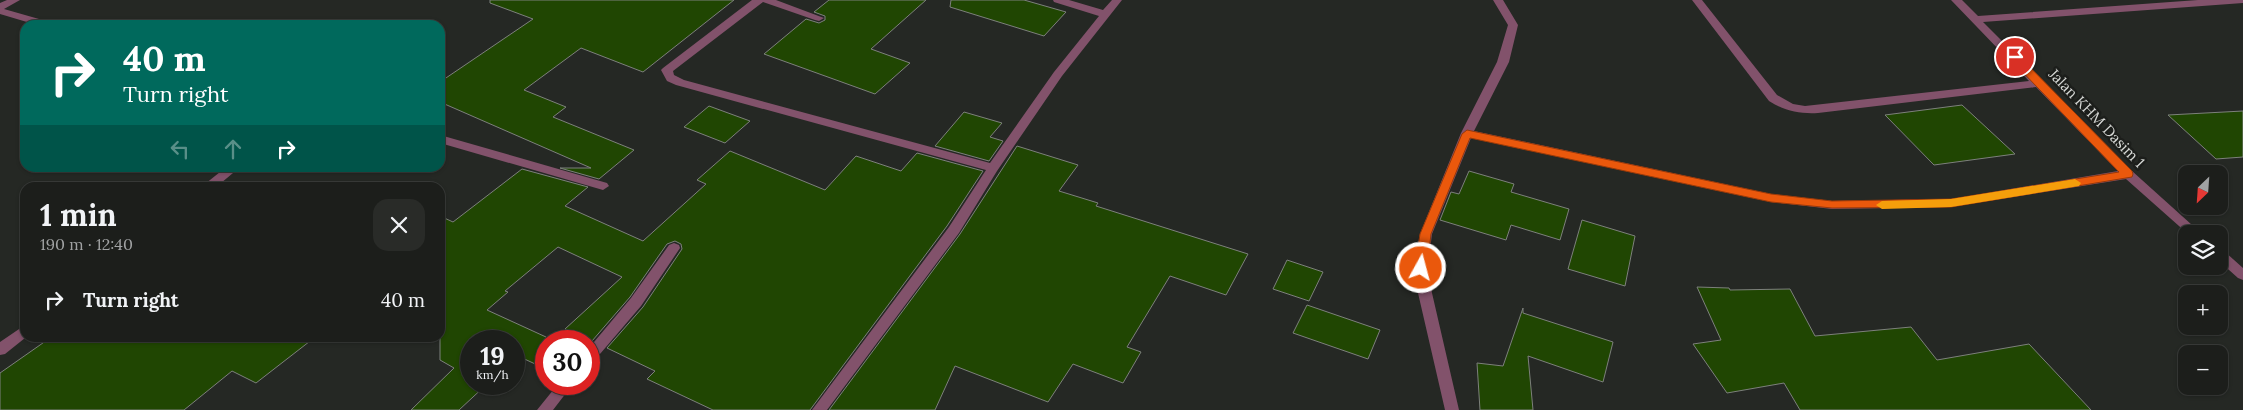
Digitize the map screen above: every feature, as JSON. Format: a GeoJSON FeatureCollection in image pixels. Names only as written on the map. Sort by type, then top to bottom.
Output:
{"type":"FeatureCollection","features":[{"type":"Feature","properties":{"kind":"street"},"geometry":{"type":"LineString","coordinates":[[0,9],[15,0]]}},
{"type":"Feature","properties":{"kind":"street"},"geometry":{"type":"LineString","coordinates":[[759,0],[667,70],[671,79],[993,168]]}},
{"type":"Feature","properties":{"kind":"street"},"geometry":{"type":"LineString","coordinates":[[766,0],[819,18]]}},
{"type":"Feature","properties":{"kind":"street"},"geometry":{"type":"LineString","coordinates":[[1058,0],[1105,14]]}},
{"type":"Feature","properties":{"kind":"street"},"geometry":{"type":"LineString","coordinates":[[819,410],[954,230],[993,168],[1058,74],[1117,0]]}},
{"type":"Feature","properties":{"kind":"street"},"geometry":{"type":"LineString","coordinates":[[1452,410],[1425,292],[1421,260],[1426,234],[1467,134],[1504,62],[1513,25],[1498,0]]}},
{"type":"Feature","properties":{"kind":"street"},"geometry":{"type":"LineString","coordinates":[[1697,0],[1773,98],[1785,106],[1796,110],[2040,83]]}},
{"type":"Feature","properties":{"kind":"street","name":"Jalan KHM Dasim 1"},"geometry":{"type":"LineString","coordinates":[[1956,0],[1977,19],[2128,174],[2186,225]]}},
{"type":"Feature","properties":{"kind":"street"},"geometry":{"type":"LineString","coordinates":[[1977,19],[2242,0]]}},
{"type":"Feature","properties":{"kind":"street"},"geometry":{"type":"LineString","coordinates":[[0,9],[34,20]]}},
{"type":"Feature","properties":{"kind":"street"},"geometry":{"type":"LineString","coordinates":[[1467,134],[1771,198],[1832,204],[1951,203],[2128,174]]}},
{"type":"Feature","properties":{"kind":"street"},"geometry":{"type":"LineString","coordinates":[[445,139],[603,186]]}},
{"type":"Feature","properties":{"kind":"street"},"geometry":{"type":"LineString","coordinates":[[214,182],[228,172]]}},
{"type":"Feature","properties":{"kind":"street"},"geometry":{"type":"LineString","coordinates":[[600,344],[636,302],[674,248]]}},
{"type":"Feature","properties":{"kind":"street"},"geometry":{"type":"LineString","coordinates":[[2228,262],[2243,275]]}},
{"type":"Feature","properties":{"kind":"street"},"geometry":{"type":"LineString","coordinates":[[0,350],[20,334]]}},
{"type":"Feature","properties":{"kind":"street"},"geometry":{"type":"LineString","coordinates":[[544,410],[557,395]]}},
{"type":"Feature","properties":{"kind":"building"},"geometry":{"type":"Polygon","coordinates":[[[490,0],[734,0],[643,72],[581,48],[524,90],[566,107],[553,117],[634,150],[599,179],[560,168],[591,168],[445,104],[445,79],[533,19],[490,3],[490,0]]]}},
{"type":"Feature","properties":{"kind":"building"},"geometry":{"type":"Polygon","coordinates":[[[829,0],[926,0],[871,49],[910,63],[875,94],[764,54],[806,19],[819,23],[825,20],[825,16],[814,12],[829,0]]]}},
{"type":"Feature","properties":{"kind":"building"},"geometry":{"type":"Polygon","coordinates":[[[951,0],[1024,0],[1066,12],[1044,36],[950,7],[951,0]]]}},
{"type":"Feature","properties":{"kind":"building"},"geometry":{"type":"Polygon","coordinates":[[[1962,105],[2015,154],[1934,165],[1885,115],[1962,105]]]}},
{"type":"Feature","properties":{"kind":"building"},"geometry":{"type":"Polygon","coordinates":[[[709,106],[750,121],[725,143],[684,127],[709,106]]]}},
{"type":"Feature","properties":{"kind":"building"},"geometry":{"type":"Polygon","coordinates":[[[2243,111],[2243,157],[2216,159],[2168,115],[2243,111]]]}},
{"type":"Feature","properties":{"kind":"building"},"geometry":{"type":"Polygon","coordinates":[[[964,112],[1002,123],[990,137],[1003,141],[989,161],[935,146],[964,112]]]}},
{"type":"Feature","properties":{"kind":"building"},"geometry":{"type":"Polygon","coordinates":[[[1017,146],[1078,165],[1059,191],[1098,203],[1096,206],[1248,254],[1226,295],[1170,276],[1127,347],[1141,352],[1123,383],[1073,364],[1048,402],[955,366],[935,410],[829,410],[960,234],[1017,146]]]}},
{"type":"Feature","properties":{"kind":"building"},"geometry":{"type":"Polygon","coordinates":[[[730,151],[825,190],[856,156],[901,171],[917,153],[983,171],[947,226],[810,410],[713,410],[647,379],[655,371],[607,348],[643,307],[682,249],[681,244],[675,241],[667,244],[630,297],[600,332],[600,330],[565,329],[622,277],[558,247],[505,291],[508,292],[487,310],[535,332],[535,364],[525,359],[525,330],[460,330],[460,395],[475,395],[459,410],[411,410],[454,368],[440,360],[440,342],[445,342],[445,218],[453,222],[522,169],[588,187],[565,206],[643,241],[706,184],[697,180],[730,151]]]}},
{"type":"Feature","properties":{"kind":"building"},"geometry":{"type":"Polygon","coordinates":[[[1469,171],[1514,184],[1511,192],[1569,209],[1560,240],[1511,225],[1506,240],[1440,220],[1451,192],[1459,194],[1469,171]]]}},
{"type":"Feature","properties":{"kind":"building"},"geometry":{"type":"Polygon","coordinates":[[[1582,220],[1635,236],[1625,286],[1568,269],[1582,220]]]}},
{"type":"Feature","properties":{"kind":"building"},"geometry":{"type":"Polygon","coordinates":[[[1287,260],[1323,272],[1309,301],[1273,289],[1287,260]]]}},
{"type":"Feature","properties":{"kind":"building"},"geometry":{"type":"Polygon","coordinates":[[[1697,287],[1729,288],[1730,290],[1790,289],[1815,336],[1911,327],[1937,360],[2029,344],[2091,410],[1800,410],[1784,383],[1727,393],[1693,344],[1721,340],[1697,287]]]}},
{"type":"Feature","properties":{"kind":"building"},"geometry":{"type":"Polygon","coordinates":[[[1307,305],[1380,330],[1368,359],[1293,333],[1307,305]]]}},
{"type":"Feature","properties":{"kind":"building"},"geometry":{"type":"Polygon","coordinates":[[[1523,308],[1523,313],[1613,342],[1603,382],[1528,356],[1533,410],[1480,410],[1477,363],[1503,366],[1523,308]]]}},
{"type":"Feature","properties":{"kind":"building"},"geometry":{"type":"Polygon","coordinates":[[[44,342],[309,342],[256,383],[232,371],[184,410],[0,410],[0,373],[44,342]]]}},
{"type":"Feature","properties":{"kind":"slow traffic"},"geometry":{"type":"LineString","coordinates":[[1882,205],[1951,203],[2005,196],[2075,183]]}},
{"type":"Feature","properties":{"kind":"route"},"geometry":{"type":"LineString","coordinates":[[1421,268],[1426,234],[1467,134],[1771,198],[1832,204],[1951,203],[2005,196],[2128,174],[2015,57]]}}]}
